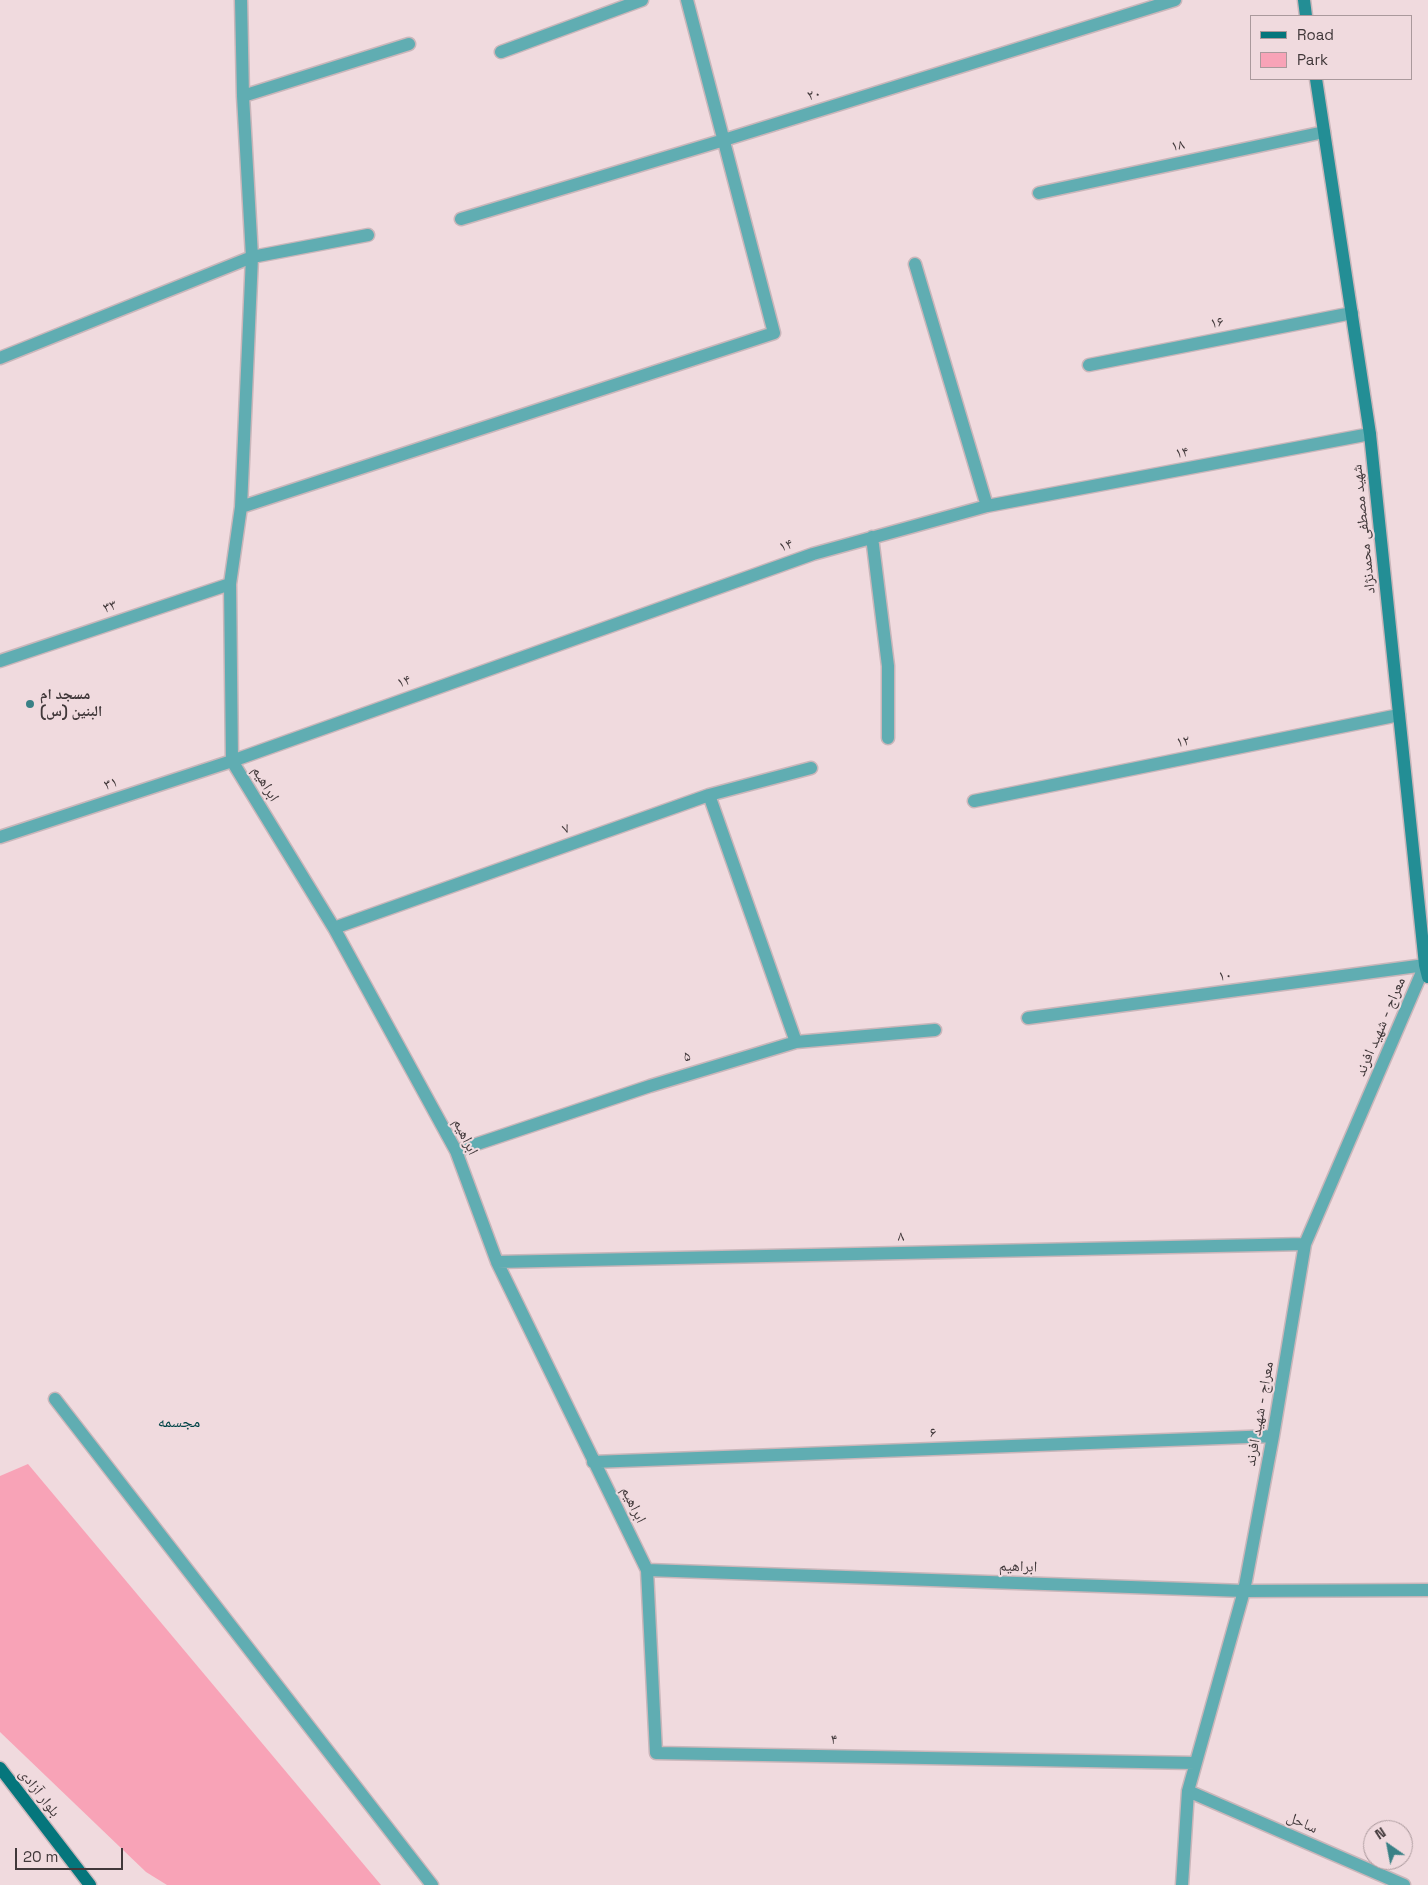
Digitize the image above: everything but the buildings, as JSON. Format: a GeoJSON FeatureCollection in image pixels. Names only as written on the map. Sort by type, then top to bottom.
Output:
{"type":"FeatureCollection","features":[{"type":"Feature","properties":{"kind":"main road"},"geometry":{"type":"LineString","coordinates":[[1304,0],[1306,15]]}},
{"type":"Feature","properties":{"kind":"main road","name":"شهید مصطفی محمدنژاد"},"geometry":{"type":"LineString","coordinates":[[1316,80],[1370,434],[1427,971]]}},
{"type":"Feature","properties":{"kind":"main road","name":"بلوار آزادی"},"geometry":{"type":"LineString","coordinates":[[0,1768],[90,1885]]}},
{"type":"Feature","properties":{"kind":"street"},"geometry":{"type":"LineString","coordinates":[[232,761],[230,584],[241,507],[252,257],[243,96],[241,0]]}},
{"type":"Feature","properties":{"kind":"street"},"geometry":{"type":"LineString","coordinates":[[501,52],[642,0]]}},
{"type":"Feature","properties":{"kind":"street"},"geometry":{"type":"LineString","coordinates":[[241,507],[774,333],[687,0]]}},
{"type":"Feature","properties":{"kind":"street","name":"۲۰"},"geometry":{"type":"LineString","coordinates":[[461,219],[724,140],[1175,0]]}},
{"type":"Feature","properties":{"kind":"street"},"geometry":{"type":"LineString","coordinates":[[243,96],[409,44]]}},
{"type":"Feature","properties":{"kind":"street","name":"۱۸"},"geometry":{"type":"LineString","coordinates":[[1039,193],[1324,132]]}},
{"type":"Feature","properties":{"kind":"street"},"geometry":{"type":"LineString","coordinates":[[0,358],[252,257],[368,235]]}},
{"type":"Feature","properties":{"kind":"street"},"geometry":{"type":"LineString","coordinates":[[915,264],[987,506]]}},
{"type":"Feature","properties":{"kind":"street","name":"۱۶"},"geometry":{"type":"LineString","coordinates":[[1089,365],[1352,314]]}},
{"type":"Feature","properties":{"kind":"street","name":"۱۴"},"geometry":{"type":"LineString","coordinates":[[232,761],[813,554],[872,537],[987,506],[1370,434]]}},
{"type":"Feature","properties":{"kind":"street"},"geometry":{"type":"LineString","coordinates":[[872,537],[888,666],[888,738]]}},
{"type":"Feature","properties":{"kind":"street","name":"۳۳"},"geometry":{"type":"LineString","coordinates":[[0,661],[230,584]]}},
{"type":"Feature","properties":{"kind":"street","name":"۱۲"},"geometry":{"type":"LineString","coordinates":[[974,801],[1399,715]]}},
{"type":"Feature","properties":{"kind":"street","name":"۳۱"},"geometry":{"type":"LineString","coordinates":[[0,838],[232,761]]}},
{"type":"Feature","properties":{"kind":"street","name":"ابراهیم"},"geometry":{"type":"LineString","coordinates":[[232,761],[334,928],[456,1151],[497,1262],[647,1570],[1244,1590],[1428,1590]]}},
{"type":"Feature","properties":{"kind":"street","name":"۷"},"geometry":{"type":"LineString","coordinates":[[334,928],[709,795],[811,768]]}},
{"type":"Feature","properties":{"kind":"street"},"geometry":{"type":"LineString","coordinates":[[709,795],[796,1042]]}},
{"type":"Feature","properties":{"kind":"street","name":"۱۰"},"geometry":{"type":"LineString","coordinates":[[1028,1018],[1427,971]]}},
{"type":"Feature","properties":{"kind":"street","name":"معراج - شهید افرند"},"geometry":{"type":"LineString","coordinates":[[1182,1885],[1188,1791],[1244,1590],[1273,1436],[1305,1244],[1427,971]]}},
{"type":"Feature","properties":{"kind":"street","name":"۵"},"geometry":{"type":"LineString","coordinates":[[456,1151],[650,1086],[796,1042],[935,1030]]}},
{"type":"Feature","properties":{"kind":"street","name":"۸"},"geometry":{"type":"LineString","coordinates":[[497,1262],[1305,1244]]}},
{"type":"Feature","properties":{"kind":"street"},"geometry":{"type":"LineString","coordinates":[[55,1399],[432,1885]]}},
{"type":"Feature","properties":{"kind":"street","name":"۶"},"geometry":{"type":"LineString","coordinates":[[593,1462],[1273,1436]]}},
{"type":"Feature","properties":{"kind":"street","name":"۴"},"geometry":{"type":"LineString","coordinates":[[647,1570],[656,1753],[1195,1762]]}},
{"type":"Feature","properties":{"kind":"street","name":"ساحل"},"geometry":{"type":"LineString","coordinates":[[1188,1791],[1404,1885]]}},
{"type":"Feature","properties":{"kind":"green space"},"geometry":{"type":"Polygon","coordinates":[[[28,1464],[381,1885],[167,1885],[146,1872],[0,1732],[0,1476],[28,1464]]]}},
{"type":"Feature","properties":{"kind":"place","name":"مسجد ام البنین (س)"},"geometry":{"type":"Point","coordinates":[30,704]}},
{"type":"Feature","properties":{"kind":"district","name":"مجسمه"},"geometry":{"type":"Point","coordinates":[179,1423]}}]}
